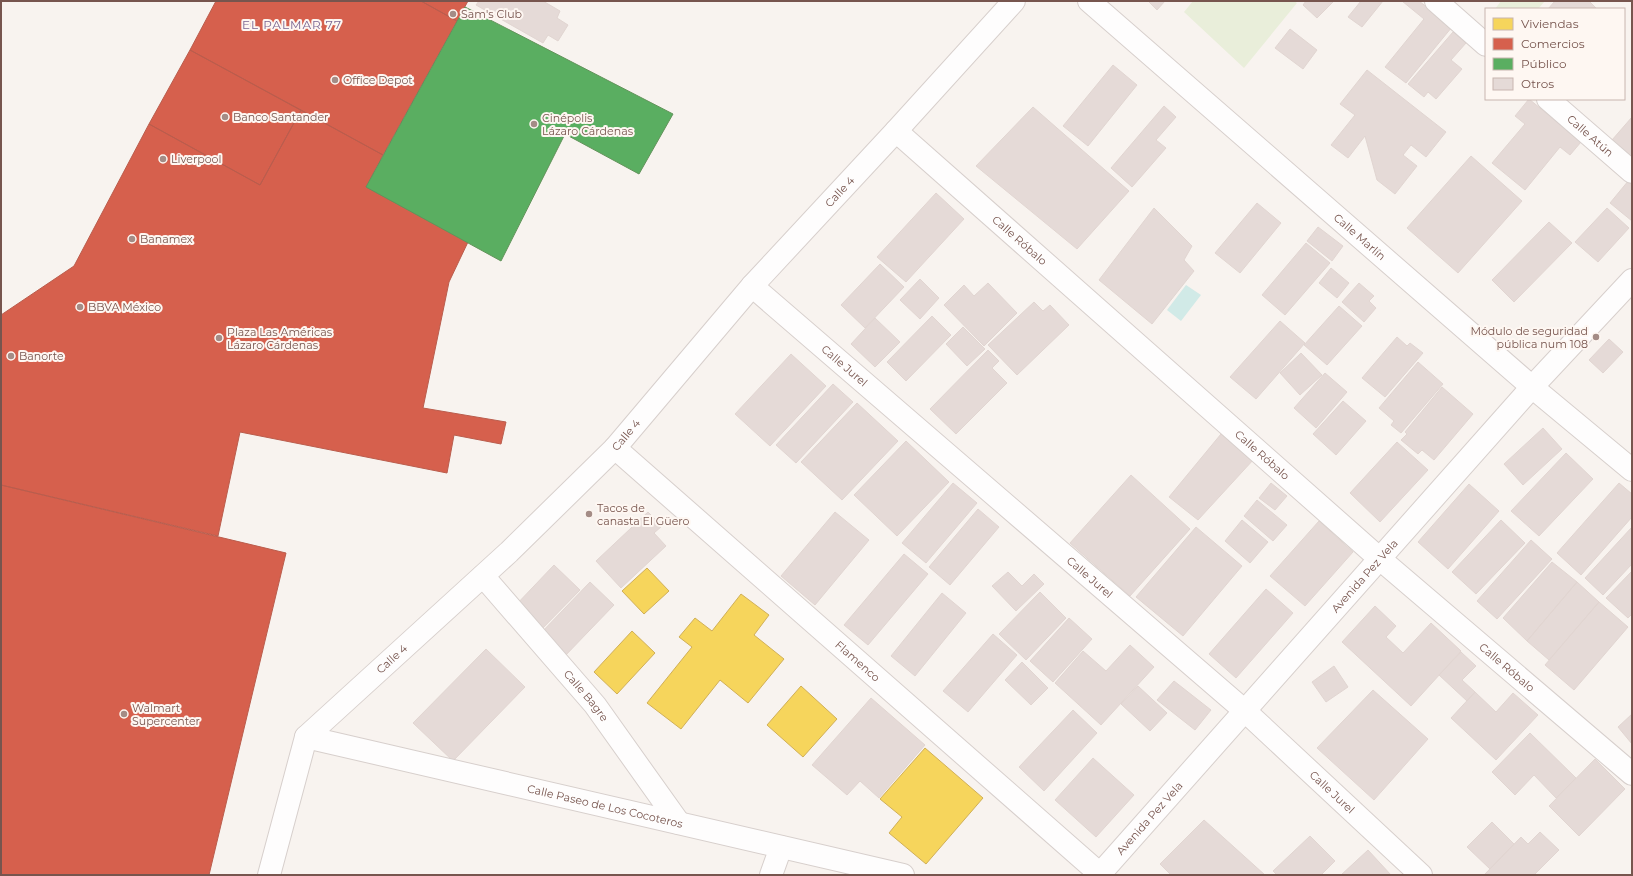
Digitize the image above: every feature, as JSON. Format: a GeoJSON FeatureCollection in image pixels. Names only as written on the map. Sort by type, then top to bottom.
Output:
{"type":"FeatureCollection","features":[{"type":"Feature","properties":{"kind":"street","name":"Calle 4"},"geometry":{"type":"LineString","coordinates":[[306,737],[483,576],[615,448],[752,286],[1014,1]]}},
{"type":"Feature","properties":{"kind":"street","name":"Calle Marlín"},"geometry":{"type":"LineString","coordinates":[[1089,1],[1532,387],[1632,470]]}},
{"type":"Feature","properties":{"kind":"street"},"geometry":{"type":"LineString","coordinates":[[1436,1],[1485,44]]}},
{"type":"Feature","properties":{"kind":"street","name":"Calle Atún"},"geometry":{"type":"LineString","coordinates":[[1549,100],[1632,172]]}},
{"type":"Feature","properties":{"kind":"street","name":"Calle Róbalo"},"geometry":{"type":"LineString","coordinates":[[896,131],[1380,559],[1632,774]]}},
{"type":"Feature","properties":{"kind":"street","name":"Avenida Pez Vela"},"geometry":{"type":"LineString","coordinates":[[1100,875],[1532,387],[1632,280]]}},
{"type":"Feature","properties":{"kind":"street","name":"Calle Jurel"},"geometry":{"type":"LineString","coordinates":[[752,286],[1245,711],[1421,875]]}},
{"type":"Feature","properties":{"kind":"street","name":"Flamenco"},"geometry":{"type":"LineString","coordinates":[[615,448],[1100,875]]}},
{"type":"Feature","properties":{"kind":"street","name":"Calle Bagre"},"geometry":{"type":"LineString","coordinates":[[483,576],[595,705],[680,824]]}},
{"type":"Feature","properties":{"kind":"street"},"geometry":{"type":"LineString","coordinates":[[269,875],[306,737]]}},
{"type":"Feature","properties":{"kind":"street","name":"Calle Paseo de Los Cocoteros"},"geometry":{"type":"LineString","coordinates":[[306,737],[903,875]]}},
{"type":"Feature","properties":{"kind":"street"},"geometry":{"type":"LineString","coordinates":[[771,875],[781,847]]}},
{"type":"Feature","properties":{"kind":"green space"},"geometry":{"type":"Polygon","coordinates":[[[1193,1],[1294,1],[1297,3],[1244,68],[1184,12],[1193,1]]]}},
{"type":"Feature","properties":{"kind":"green space"},"geometry":{"type":"Polygon","coordinates":[[[1501,1],[1545,1],[1539,8],[1496,8],[1501,1]]]}},
{"type":"Feature","properties":{"kind":"water"},"geometry":{"type":"Polygon","coordinates":[[[1186,285],[1201,295],[1181,321],[1167,310],[1186,285]]]}},
{"type":"Feature","properties":{"kind":"building: Viviendas"},"geometry":{"type":"Polygon","coordinates":[[[647,568],[669,591],[644,614],[622,591],[647,568]]]}},
{"type":"Feature","properties":{"kind":"building: Viviendas"},"geometry":{"type":"Polygon","coordinates":[[[741,594],[769,615],[754,635],[784,659],[748,703],[720,680],[681,729],[647,703],[692,647],[679,637],[695,618],[712,631],[741,594]]]}},
{"type":"Feature","properties":{"kind":"building: Viviendas"},"geometry":{"type":"Polygon","coordinates":[[[632,631],[655,653],[617,694],[594,672],[632,631]]]}},
{"type":"Feature","properties":{"kind":"building: Viviendas"},"geometry":{"type":"Polygon","coordinates":[[[801,686],[837,719],[803,757],[767,725],[801,686]]]}},
{"type":"Feature","properties":{"kind":"building: Viviendas"},"geometry":{"type":"Polygon","coordinates":[[[925,748],[983,798],[926,864],[889,833],[902,817],[880,799],[925,748]]]}},
{"type":"Feature","properties":{"kind":"building: Comercios","name":"Office Depot"},"geometry":{"type":"Polygon","coordinates":[[[216,1],[421,1],[457,21],[383,155],[190,50],[216,1]]]}},
{"type":"Feature","properties":{"kind":"building: Comercios","name":"Sam's Club"},"geometry":{"type":"Polygon","coordinates":[[[421,1],[468,1],[457,21],[421,1]]]}},
{"type":"Feature","properties":{"kind":"building: Comercios","name":"Banco Santander"},"geometry":{"type":"Polygon","coordinates":[[[190,50],[301,110],[260,185],[149,124],[190,50]]]}},
{"type":"Feature","properties":{"kind":"building: Comercios","name":"Plaza Las Américas Lázaro Cárdenas"},"geometry":{"type":"Polygon","coordinates":[[[301,110],[383,155],[366,187],[468,242],[449,282],[423,408],[506,422],[501,444],[454,435],[447,473],[240,432],[218,536],[1,485],[1,315],[74,266],[149,124],[260,185],[301,110]]]}},
{"type":"Feature","properties":{"kind":"building: Comercios","name":"Walmart Supercenter"},"geometry":{"type":"Polygon","coordinates":[[[1,485],[286,553],[209,875],[1,875],[1,485]]]}},
{"type":"Feature","properties":{"kind":"building: Público","name":"Cinépolis Lázaro Cárdenas"},"geometry":{"type":"Polygon","coordinates":[[[465,7],[673,114],[639,174],[565,134],[501,261],[366,187],[465,7]]]}},
{"type":"Feature","properties":{"kind":"building: Otros"},"geometry":{"type":"Polygon","coordinates":[[[479,1],[543,1],[560,11],[557,18],[568,25],[558,41],[548,35],[543,43],[476,5],[479,1]]]}},
{"type":"Feature","properties":{"kind":"building: Otros"},"geometry":{"type":"Polygon","coordinates":[[[1148,1],[1165,1],[1157,10],[1148,1]]]}},
{"type":"Feature","properties":{"kind":"building: Otros"},"geometry":{"type":"Polygon","coordinates":[[[1306,1],[1334,1],[1317,18],[1303,5],[1306,1]]]}},
{"type":"Feature","properties":{"kind":"building: Otros"},"geometry":{"type":"Polygon","coordinates":[[[1361,1],[1383,1],[1362,27],[1348,17],[1361,1]]]}},
{"type":"Feature","properties":{"kind":"building: Otros"},"geometry":{"type":"Polygon","coordinates":[[[1402,1],[1419,1],[1452,27],[1406,83],[1385,67],[1424,19],[1402,1]]]}},
{"type":"Feature","properties":{"kind":"building: Otros"},"geometry":{"type":"Polygon","coordinates":[[[1555,1],[1589,1],[1596,8],[1549,8],[1555,1]]]}},
{"type":"Feature","properties":{"kind":"building: Otros"},"geometry":{"type":"Polygon","coordinates":[[[1290,29],[1317,50],[1303,69],[1275,48],[1290,29]]]}},
{"type":"Feature","properties":{"kind":"building: Otros"},"geometry":{"type":"Polygon","coordinates":[[[1453,32],[1466,43],[1451,60],[1462,69],[1436,99],[1428,92],[1424,97],[1408,84],[1453,32]]]}},
{"type":"Feature","properties":{"kind":"building: Otros"},"geometry":{"type":"Polygon","coordinates":[[[1113,65],[1137,85],[1088,146],[1063,126],[1113,65]]]}},
{"type":"Feature","properties":{"kind":"building: Otros"},"geometry":{"type":"Polygon","coordinates":[[[1367,70],[1446,132],[1426,157],[1411,145],[1403,155],[1417,166],[1395,194],[1377,180],[1365,136],[1348,158],[1331,145],[1355,115],[1340,104],[1367,70]]]}},
{"type":"Feature","properties":{"kind":"building: Otros"},"geometry":{"type":"Polygon","coordinates":[[[1528,100],[1530,100],[1581,142],[1570,155],[1560,147],[1525,190],[1492,163],[1525,124],[1515,116],[1528,100]]]}},
{"type":"Feature","properties":{"kind":"building: Otros"},"geometry":{"type":"Polygon","coordinates":[[[1164,106],[1176,117],[1156,140],[1166,148],[1132,187],[1111,168],[1164,106]]]}},
{"type":"Feature","properties":{"kind":"building: Otros"},"geometry":{"type":"Polygon","coordinates":[[[1033,107],[1129,191],[1077,249],[976,166],[1033,107]]]}},
{"type":"Feature","properties":{"kind":"building: Otros"},"geometry":{"type":"Polygon","coordinates":[[[1632,117],[1632,158],[1612,140],[1632,117]]]}},
{"type":"Feature","properties":{"kind":"building: Otros"},"geometry":{"type":"Polygon","coordinates":[[[1471,156],[1522,201],[1458,273],[1407,228],[1471,156]]]}},
{"type":"Feature","properties":{"kind":"building: Otros"},"geometry":{"type":"Polygon","coordinates":[[[1629,180],[1632,183],[1632,221],[1610,203],[1629,180]]]}},
{"type":"Feature","properties":{"kind":"building: Otros"},"geometry":{"type":"Polygon","coordinates":[[[936,193],[964,219],[906,282],[877,257],[936,193]]]}},
{"type":"Feature","properties":{"kind":"building: Otros"},"geometry":{"type":"Polygon","coordinates":[[[1257,203],[1281,223],[1240,273],[1215,253],[1257,203]]]}},
{"type":"Feature","properties":{"kind":"building: Otros"},"geometry":{"type":"Polygon","coordinates":[[[1154,208],[1192,246],[1184,260],[1194,271],[1152,324],[1099,280],[1154,208]]]}},
{"type":"Feature","properties":{"kind":"building: Otros"},"geometry":{"type":"Polygon","coordinates":[[[1607,208],[1629,228],[1598,262],[1575,242],[1607,208]]]}},
{"type":"Feature","properties":{"kind":"building: Otros"},"geometry":{"type":"Polygon","coordinates":[[[1549,222],[1572,243],[1514,302],[1492,280],[1549,222]]]}},
{"type":"Feature","properties":{"kind":"building: Otros"},"geometry":{"type":"Polygon","coordinates":[[[1318,227],[1343,246],[1332,261],[1307,241],[1318,227]]]}},
{"type":"Feature","properties":{"kind":"building: Otros"},"geometry":{"type":"Polygon","coordinates":[[[1306,243],[1330,263],[1285,315],[1262,295],[1306,243]]]}},
{"type":"Feature","properties":{"kind":"building: Otros"},"geometry":{"type":"Polygon","coordinates":[[[880,264],[904,287],[865,328],[841,305],[880,264]]]}},
{"type":"Feature","properties":{"kind":"building: Otros"},"geometry":{"type":"Polygon","coordinates":[[[1331,268],[1349,283],[1337,298],[1319,283],[1331,268]]]}},
{"type":"Feature","properties":{"kind":"building: Otros"},"geometry":{"type":"Polygon","coordinates":[[[920,279],[939,298],[920,319],[900,300],[920,279]]]}},
{"type":"Feature","properties":{"kind":"building: Otros"},"geometry":{"type":"Polygon","coordinates":[[[988,283],[1017,313],[984,346],[944,305],[964,285],[974,296],[988,283]]]}},
{"type":"Feature","properties":{"kind":"building: Otros"},"geometry":{"type":"Polygon","coordinates":[[[1359,283],[1374,296],[1369,301],[1376,308],[1364,322],[1342,302],[1359,283]]]}},
{"type":"Feature","properties":{"kind":"building: Otros"},"geometry":{"type":"Polygon","coordinates":[[[1034,302],[1043,311],[1050,305],[1069,325],[1017,375],[988,345],[1034,302]]]}},
{"type":"Feature","properties":{"kind":"building: Otros"},"geometry":{"type":"Polygon","coordinates":[[[1339,306],[1362,326],[1327,365],[1304,345],[1339,306]]]}},
{"type":"Feature","properties":{"kind":"building: Otros"},"geometry":{"type":"Polygon","coordinates":[[[932,316],[951,335],[906,381],[887,362],[932,316]]]}},
{"type":"Feature","properties":{"kind":"building: Otros"},"geometry":{"type":"Polygon","coordinates":[[[875,318],[900,342],[875,367],[851,344],[875,318]]]}},
{"type":"Feature","properties":{"kind":"building: Otros"},"geometry":{"type":"Polygon","coordinates":[[[1280,321],[1305,343],[1256,399],[1230,377],[1280,321]]]}},
{"type":"Feature","properties":{"kind":"building: Otros"},"geometry":{"type":"Polygon","coordinates":[[[963,327],[985,349],[967,366],[946,344],[963,327]]]}},
{"type":"Feature","properties":{"kind":"building: Otros"},"geometry":{"type":"Polygon","coordinates":[[[1397,337],[1407,346],[1410,343],[1423,353],[1385,397],[1362,378],[1397,337]]]}},
{"type":"Feature","properties":{"kind":"building: Otros"},"geometry":{"type":"Polygon","coordinates":[[[1609,339],[1623,352],[1603,373],[1589,360],[1609,339]]]}},
{"type":"Feature","properties":{"kind":"building: Otros"},"geometry":{"type":"Polygon","coordinates":[[[988,350],[999,361],[992,368],[1007,383],[956,434],[930,409],[988,350]]]}},
{"type":"Feature","properties":{"kind":"building: Otros"},"geometry":{"type":"Polygon","coordinates":[[[1301,353],[1322,375],[1300,395],[1280,373],[1301,353]]]}},
{"type":"Feature","properties":{"kind":"building: Otros"},"geometry":{"type":"Polygon","coordinates":[[[791,354],[826,386],[770,446],[735,414],[791,354]]]}},
{"type":"Feature","properties":{"kind":"building: Otros"},"geometry":{"type":"Polygon","coordinates":[[[1418,362],[1443,384],[1401,433],[1391,425],[1394,421],[1379,408],[1418,362]]]}},
{"type":"Feature","properties":{"kind":"building: Otros"},"geometry":{"type":"Polygon","coordinates":[[[1325,373],[1347,392],[1316,428],[1294,408],[1325,373]]]}},
{"type":"Feature","properties":{"kind":"building: Otros"},"geometry":{"type":"Polygon","coordinates":[[[833,384],[853,402],[796,463],[776,445],[833,384]]]}},
{"type":"Feature","properties":{"kind":"building: Otros"},"geometry":{"type":"Polygon","coordinates":[[[1442,387],[1473,414],[1434,460],[1422,450],[1418,454],[1401,440],[1407,434],[1405,432],[1442,387]]]}},
{"type":"Feature","properties":{"kind":"building: Otros"},"geometry":{"type":"Polygon","coordinates":[[[1343,401],[1366,421],[1336,455],[1313,434],[1343,401]]]}},
{"type":"Feature","properties":{"kind":"building: Otros"},"geometry":{"type":"Polygon","coordinates":[[[857,403],[898,441],[842,500],[801,462],[857,403]]]}},
{"type":"Feature","properties":{"kind":"building: Otros"},"geometry":{"type":"Polygon","coordinates":[[[1543,428],[1562,449],[1523,485],[1504,464],[1543,428]]]}},
{"type":"Feature","properties":{"kind":"building: Otros"},"geometry":{"type":"Polygon","coordinates":[[[1221,434],[1254,459],[1198,520],[1169,497],[1221,434]]]}},
{"type":"Feature","properties":{"kind":"building: Otros"},"geometry":{"type":"Polygon","coordinates":[[[906,441],[949,482],[897,536],[854,495],[906,441]]]}},
{"type":"Feature","properties":{"kind":"building: Otros"},"geometry":{"type":"Polygon","coordinates":[[[1397,442],[1428,470],[1380,522],[1350,493],[1397,442]]]}},
{"type":"Feature","properties":{"kind":"building: Otros"},"geometry":{"type":"Polygon","coordinates":[[[1566,453],[1593,479],[1539,536],[1511,511],[1566,453]]]}},
{"type":"Feature","properties":{"kind":"building: Otros"},"geometry":{"type":"Polygon","coordinates":[[[1131,475],[1190,529],[1130,596],[1070,543],[1131,475]]]}},
{"type":"Feature","properties":{"kind":"building: Otros"},"geometry":{"type":"Polygon","coordinates":[[[953,483],[977,503],[926,563],[902,543],[953,483]]]}},
{"type":"Feature","properties":{"kind":"building: Otros"},"geometry":{"type":"Polygon","coordinates":[[[1271,483],[1287,496],[1275,510],[1259,498],[1271,483]]]}},
{"type":"Feature","properties":{"kind":"building: Otros"},"geometry":{"type":"Polygon","coordinates":[[[1619,483],[1632,494],[1632,517],[1581,575],[1557,553],[1619,483]]]}},
{"type":"Feature","properties":{"kind":"building: Otros"},"geometry":{"type":"Polygon","coordinates":[[[1469,484],[1499,511],[1448,569],[1418,542],[1469,484]]]}},
{"type":"Feature","properties":{"kind":"building: Otros"},"geometry":{"type":"Polygon","coordinates":[[[1257,500],[1287,525],[1273,541],[1244,516],[1257,500]]]}},
{"type":"Feature","properties":{"kind":"building: Otros"},"geometry":{"type":"Polygon","coordinates":[[[978,509],[999,527],[950,585],[929,567],[978,509]]]}},
{"type":"Feature","properties":{"kind":"building: Otros"},"geometry":{"type":"Polygon","coordinates":[[[648,512],[662,526],[654,533],[666,546],[621,588],[596,561],[648,512]]]}},
{"type":"Feature","properties":{"kind":"building: Otros"},"geometry":{"type":"Polygon","coordinates":[[[835,512],[869,540],[815,605],[781,576],[835,512]]]}},
{"type":"Feature","properties":{"kind":"building: Otros"},"geometry":{"type":"Polygon","coordinates":[[[1242,520],[1268,542],[1250,563],[1225,541],[1242,520]]]}},
{"type":"Feature","properties":{"kind":"building: Otros"},"geometry":{"type":"Polygon","coordinates":[[[1501,520],[1525,543],[1476,594],[1452,572],[1501,520]]]}},
{"type":"Feature","properties":{"kind":"building: Otros"},"geometry":{"type":"Polygon","coordinates":[[[1319,521],[1353,552],[1305,606],[1270,576],[1319,521]]]}},
{"type":"Feature","properties":{"kind":"building: Otros"},"geometry":{"type":"Polygon","coordinates":[[[1196,527],[1242,566],[1183,636],[1136,597],[1196,527]]]}},
{"type":"Feature","properties":{"kind":"building: Otros"},"geometry":{"type":"Polygon","coordinates":[[[1632,527],[1632,564],[1603,595],[1585,578],[1632,527]]]}},
{"type":"Feature","properties":{"kind":"building: Otros"},"geometry":{"type":"Polygon","coordinates":[[[1531,540],[1552,559],[1497,619],[1477,601],[1531,540]]]}},
{"type":"Feature","properties":{"kind":"building: Otros"},"geometry":{"type":"Polygon","coordinates":[[[904,554],[928,574],[868,645],[844,625],[904,554]]]}},
{"type":"Feature","properties":{"kind":"building: Otros"},"geometry":{"type":"Polygon","coordinates":[[[1552,562],[1577,582],[1527,641],[1503,618],[1552,562]]]}},
{"type":"Feature","properties":{"kind":"building: Otros"},"geometry":{"type":"Polygon","coordinates":[[[554,565],[580,590],[539,632],[514,607],[554,565]]]}},
{"type":"Feature","properties":{"kind":"building: Otros"},"geometry":{"type":"Polygon","coordinates":[[[1632,571],[1632,614],[1628,618],[1606,598],[1632,571]]]}},
{"type":"Feature","properties":{"kind":"building: Otros"},"geometry":{"type":"Polygon","coordinates":[[[1008,572],[1022,586],[1034,574],[1044,584],[1016,611],[992,586],[1008,572]]]}},
{"type":"Feature","properties":{"kind":"building: Otros"},"geometry":{"type":"Polygon","coordinates":[[[590,582],[614,605],[563,658],[539,635],[590,582]]]}},
{"type":"Feature","properties":{"kind":"building: Otros"},"geometry":{"type":"Polygon","coordinates":[[[1577,582],[1599,602],[1549,660],[1527,641],[1577,582]]]}},
{"type":"Feature","properties":{"kind":"building: Otros"},"geometry":{"type":"Polygon","coordinates":[[[1266,589],[1293,613],[1236,678],[1209,654],[1266,589]]]}},
{"type":"Feature","properties":{"kind":"building: Otros"},"geometry":{"type":"Polygon","coordinates":[[[1040,592],[1066,618],[1026,660],[999,634],[1040,592]]]}},
{"type":"Feature","properties":{"kind":"building: Otros"},"geometry":{"type":"Polygon","coordinates":[[[942,593],[966,613],[915,676],[891,656],[942,593]]]}},
{"type":"Feature","properties":{"kind":"building: Otros"},"geometry":{"type":"Polygon","coordinates":[[[1599,602],[1628,627],[1574,690],[1545,665],[1599,602]]]}},
{"type":"Feature","properties":{"kind":"building: Otros"},"geometry":{"type":"Polygon","coordinates":[[[1375,606],[1396,626],[1386,637],[1403,653],[1431,623],[1461,651],[1411,706],[1342,642],[1375,606]]]}},
{"type":"Feature","properties":{"kind":"building: Otros"},"geometry":{"type":"Polygon","coordinates":[[[1069,618],[1092,639],[1053,682],[1030,661],[1069,618]]]}},
{"type":"Feature","properties":{"kind":"building: Otros"},"geometry":{"type":"Polygon","coordinates":[[[993,634],[1017,655],[968,712],[943,691],[993,634]]]}},
{"type":"Feature","properties":{"kind":"building: Otros"},"geometry":{"type":"Polygon","coordinates":[[[1130,645],[1154,667],[1101,725],[1055,683],[1083,651],[1106,671],[1130,645]]]}},
{"type":"Feature","properties":{"kind":"building: Otros"},"geometry":{"type":"Polygon","coordinates":[[[486,649],[525,687],[453,761],[413,723],[486,649]]]}},
{"type":"Feature","properties":{"kind":"building: Otros"},"geometry":{"type":"Polygon","coordinates":[[[1461,652],[1476,666],[1462,680],[1475,692],[1467,701],[1439,675],[1461,652]]]}},
{"type":"Feature","properties":{"kind":"building: Otros"},"geometry":{"type":"Polygon","coordinates":[[[1022,662],[1048,688],[1031,705],[1005,680],[1022,662]]]}},
{"type":"Feature","properties":{"kind":"building: Otros"},"geometry":{"type":"Polygon","coordinates":[[[1334,666],[1348,687],[1326,702],[1312,682],[1334,666]]]}},
{"type":"Feature","properties":{"kind":"building: Otros"},"geometry":{"type":"Polygon","coordinates":[[[1174,681],[1211,710],[1195,730],[1157,700],[1174,681]]]}},
{"type":"Feature","properties":{"kind":"building: Otros"},"geometry":{"type":"Polygon","coordinates":[[[1138,686],[1167,713],[1150,731],[1121,704],[1138,686]]]}},
{"type":"Feature","properties":{"kind":"building: Otros"},"geometry":{"type":"Polygon","coordinates":[[[1373,690],[1428,739],[1374,800],[1317,748],[1373,690]]]}},
{"type":"Feature","properties":{"kind":"building: Otros"},"geometry":{"type":"Polygon","coordinates":[[[1475,692],[1496,712],[1513,693],[1538,715],[1496,760],[1451,718],[1475,692]]]}},
{"type":"Feature","properties":{"kind":"building: Otros"},"geometry":{"type":"Polygon","coordinates":[[[871,698],[925,745],[879,798],[860,781],[847,795],[812,765],[871,698]]]}},
{"type":"Feature","properties":{"kind":"building: Otros"},"geometry":{"type":"Polygon","coordinates":[[[1073,710],[1097,733],[1044,791],[1019,767],[1073,710]]]}},
{"type":"Feature","properties":{"kind":"building: Otros"},"geometry":{"type":"Polygon","coordinates":[[[1632,714],[1632,744],[1618,727],[1632,714]]]}},
{"type":"Feature","properties":{"kind":"building: Otros"},"geometry":{"type":"Polygon","coordinates":[[[1530,733],[1576,778],[1556,798],[1534,775],[1515,795],[1492,772],[1530,733]]]}},
{"type":"Feature","properties":{"kind":"building: Otros"},"geometry":{"type":"Polygon","coordinates":[[[1093,758],[1134,795],[1096,837],[1055,800],[1093,758]]]}},
{"type":"Feature","properties":{"kind":"building: Otros"},"geometry":{"type":"Polygon","coordinates":[[[1595,759],[1625,789],[1579,836],[1549,806],[1595,759]]]}},
{"type":"Feature","properties":{"kind":"building: Otros"},"geometry":{"type":"Polygon","coordinates":[[[1204,820],[1265,875],[1171,875],[1160,864],[1204,820]]]}},
{"type":"Feature","properties":{"kind":"building: Otros"},"geometry":{"type":"Polygon","coordinates":[[[1492,822],[1514,844],[1490,869],[1467,847],[1492,822]]]}},
{"type":"Feature","properties":{"kind":"building: Otros"},"geometry":{"type":"Polygon","coordinates":[[[1540,832],[1559,850],[1534,875],[1484,875],[1521,837],[1528,844],[1540,832]]]}},
{"type":"Feature","properties":{"kind":"building: Otros"},"geometry":{"type":"Polygon","coordinates":[[[1310,836],[1335,861],[1321,875],[1277,875],[1273,871],[1310,836]]]}},
{"type":"Feature","properties":{"kind":"building: Otros"},"geometry":{"type":"Polygon","coordinates":[[[1368,850],[1391,875],[1341,875],[1368,850]]]}},
{"type":"Feature","properties":{"kind":"place","name":"Sam's Club"},"geometry":{"type":"Point","coordinates":[453,14]}},
{"type":"Feature","properties":{"kind":"place","name":"Office Depot"},"geometry":{"type":"Point","coordinates":[335,80]}},
{"type":"Feature","properties":{"kind":"place","name":"Banco Santander"},"geometry":{"type":"Point","coordinates":[225,117]}},
{"type":"Feature","properties":{"kind":"place","name":"Cinépolis Lázaro Cárdenas"},"geometry":{"type":"Point","coordinates":[534,124]}},
{"type":"Feature","properties":{"kind":"place","name":"Liverpool"},"geometry":{"type":"Point","coordinates":[163,159]}},
{"type":"Feature","properties":{"kind":"place","name":"Banamex"},"geometry":{"type":"Point","coordinates":[132,239]}},
{"type":"Feature","properties":{"kind":"place","name":"BBVA México"},"geometry":{"type":"Point","coordinates":[80,307]}},
{"type":"Feature","properties":{"kind":"place","name":"Módulo de seguridad pública num 108"},"geometry":{"type":"Point","coordinates":[1596,337]}},
{"type":"Feature","properties":{"kind":"place","name":"Plaza Las Américas Lázaro Cárdenas"},"geometry":{"type":"Point","coordinates":[219,338]}},
{"type":"Feature","properties":{"kind":"place","name":"Banorte"},"geometry":{"type":"Point","coordinates":[11,356]}},
{"type":"Feature","properties":{"kind":"place","name":"Tacos de canasta El Güero"},"geometry":{"type":"Point","coordinates":[589,514]}},
{"type":"Feature","properties":{"kind":"place","name":"Walmart Supercenter"},"geometry":{"type":"Point","coordinates":[124,714]}},
{"type":"Feature","properties":{"kind":"district","name":"EL PALMAR 77"},"geometry":{"type":"Point","coordinates":[292,24]}}]}
